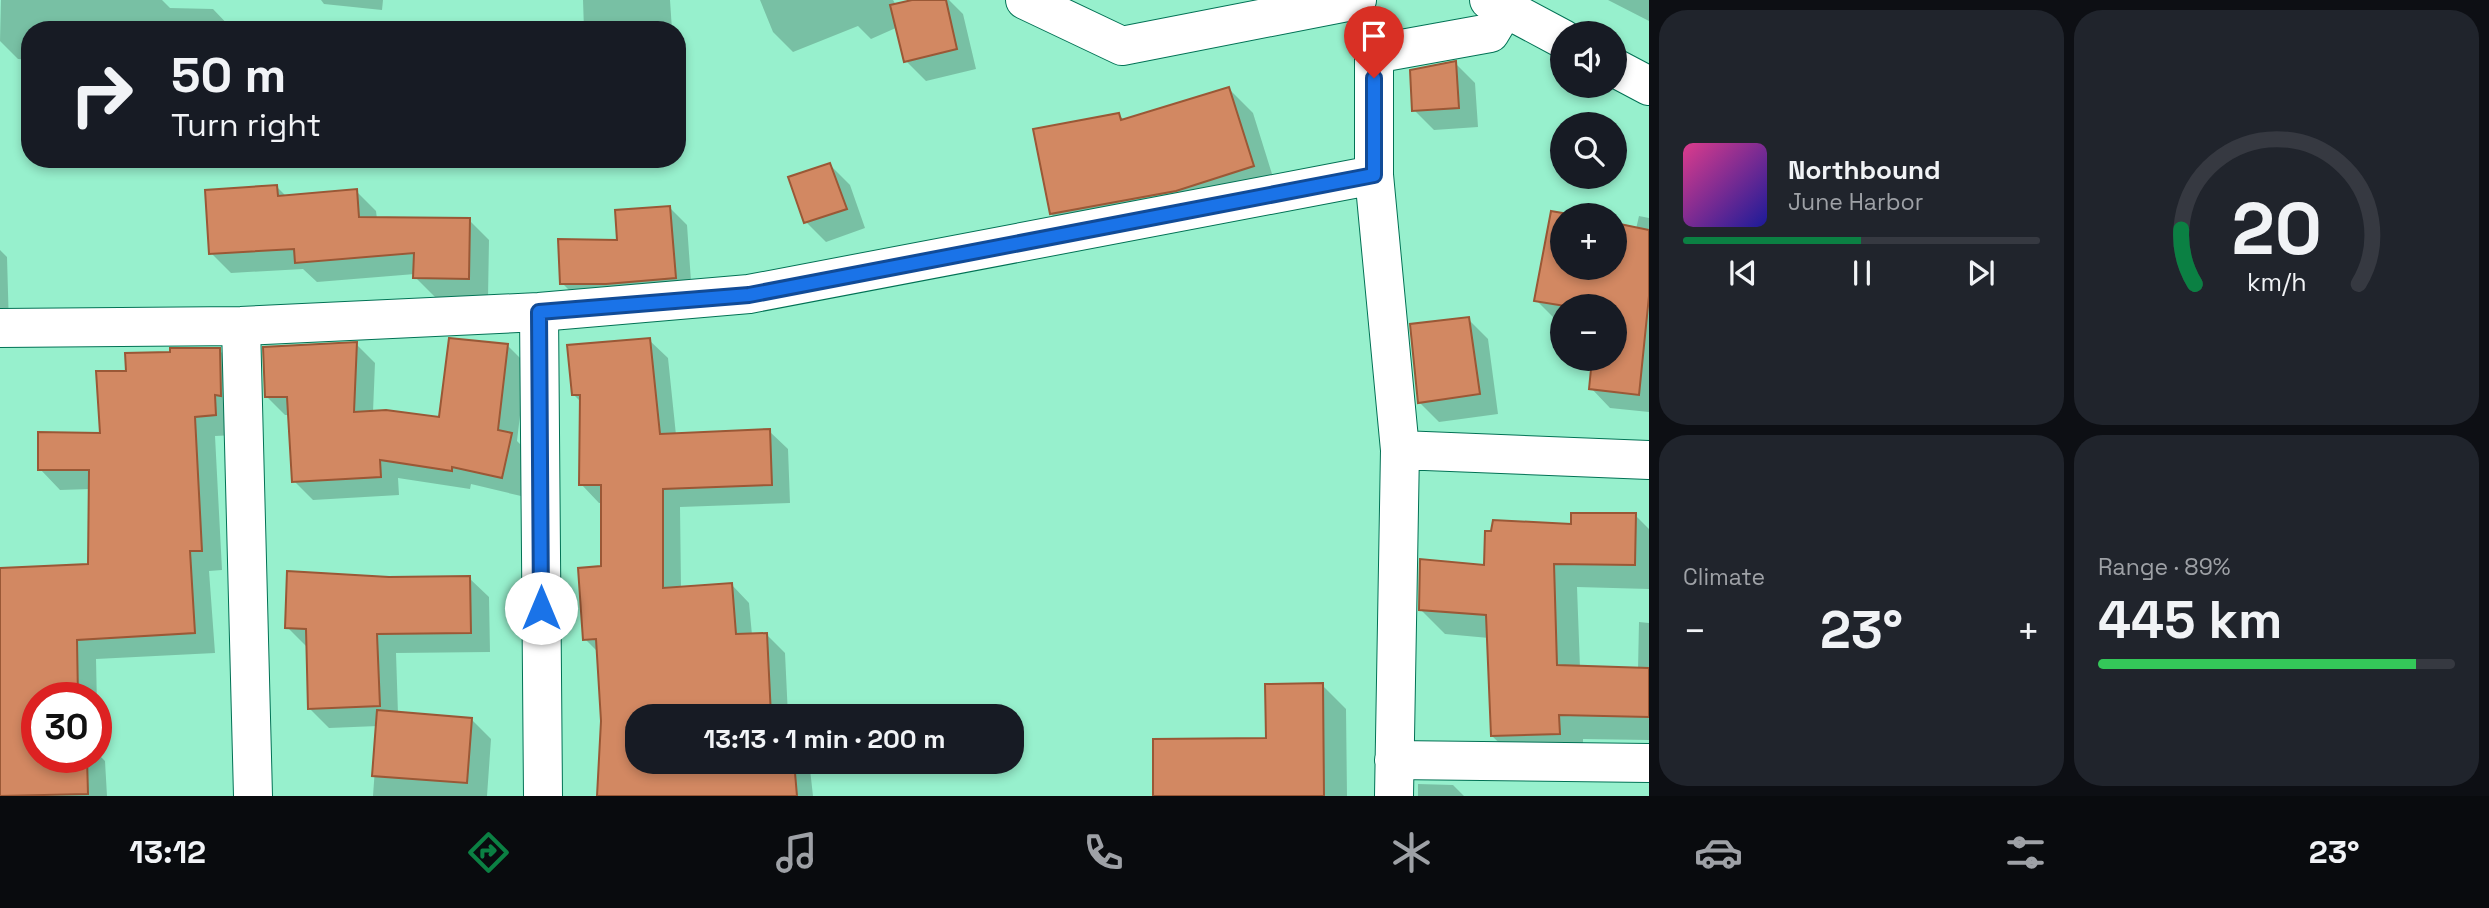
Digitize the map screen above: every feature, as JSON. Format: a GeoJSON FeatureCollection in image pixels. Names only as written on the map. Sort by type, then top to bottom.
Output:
{"type":"FeatureCollection","features":[{"type":"Feature","properties":{"kind":"street"},"geometry":{"type":"LineString","coordinates":[[1025,0],[1122,46],[1357,0]]}},
{"type":"Feature","properties":{"kind":"street"},"geometry":{"type":"LineString","coordinates":[[1550,32],[1497,4],[1489,33],[1374,54],[1374,175],[1400,450],[1394,778],[1649,763]]}},
{"type":"Feature","properties":{"kind":"street"},"geometry":{"type":"LineString","coordinates":[[1627,74],[1649,86]]}},
{"type":"Feature","properties":{"kind":"street"},"geometry":{"type":"LineString","coordinates":[[0,328],[241,326],[539,312],[749,295],[1374,175]]}},
{"type":"Feature","properties":{"kind":"street"},"geometry":{"type":"LineString","coordinates":[[539,312],[543,796]]}},
{"type":"Feature","properties":{"kind":"street"},"geometry":{"type":"LineString","coordinates":[[241,326],[253,796]]}},
{"type":"Feature","properties":{"kind":"street"},"geometry":{"type":"LineString","coordinates":[[1400,450],[1649,460]]}},
{"type":"Feature","properties":{"kind":"building"},"geometry":{"type":"Polygon","coordinates":[[[912,0],[946,0],[957,49],[904,62],[890,5],[912,0]]]}},
{"type":"Feature","properties":{"kind":"building"},"geometry":{"type":"Polygon","coordinates":[[[1456,61],[1459,108],[1412,111],[1410,70],[1456,61]]]}},
{"type":"Feature","properties":{"kind":"building"},"geometry":{"type":"Polygon","coordinates":[[[1229,87],[1254,166],[1176,191],[1050,214],[1033,129],[1119,113],[1121,120],[1229,87]]]}},
{"type":"Feature","properties":{"kind":"building"},"geometry":{"type":"Polygon","coordinates":[[[830,163],[847,209],[804,223],[788,177],[830,163]]]}},
{"type":"Feature","properties":{"kind":"building"},"geometry":{"type":"Polygon","coordinates":[[[277,185],[278,196],[357,189],[359,217],[470,218],[469,279],[413,278],[414,253],[295,263],[294,249],[209,254],[205,190],[277,185]]]}},
{"type":"Feature","properties":{"kind":"building"},"geometry":{"type":"Polygon","coordinates":[[[670,206],[676,278],[606,284],[560,284],[558,239],[617,240],[615,210],[670,206]]]}},
{"type":"Feature","properties":{"kind":"building"},"geometry":{"type":"Polygon","coordinates":[[[1550,216],[1550,280],[1627,280],[1627,225],[1649,230],[1649,296],[1639,395],[1589,389],[1591,371],[1627,371],[1627,294],[1550,294],[1550,304],[1534,301],[1550,216]]]}},
{"type":"Feature","properties":{"kind":"building"},"geometry":{"type":"Polygon","coordinates":[[[1469,317],[1480,394],[1418,403],[1410,324],[1469,317]]]}},
{"type":"Feature","properties":{"kind":"building"},"geometry":{"type":"Polygon","coordinates":[[[449,338],[508,344],[498,430],[512,433],[502,478],[452,467],[452,471],[380,460],[381,477],[292,482],[287,397],[265,397],[263,347],[357,342],[354,412],[386,410],[439,417],[449,338]]]}},
{"type":"Feature","properties":{"kind":"building"},"geometry":{"type":"Polygon","coordinates":[[[650,338],[660,434],[770,429],[772,485],[663,489],[663,588],[732,583],[736,634],[767,633],[770,704],[625,704],[625,774],[795,774],[797,796],[597,796],[601,721],[596,639],[583,640],[578,568],[601,566],[601,485],[579,485],[580,395],[572,395],[567,345],[650,338]]]}},
{"type":"Feature","properties":{"kind":"building"},"geometry":{"type":"Polygon","coordinates":[[[170,348],[220,348],[221,396],[215,395],[216,415],[195,417],[202,551],[190,551],[195,633],[77,640],[78,682],[21,682],[21,773],[87,773],[88,794],[0,796],[0,568],[88,564],[89,470],[38,470],[38,432],[100,433],[96,371],[126,371],[125,353],[170,352],[170,348]]]}},
{"type":"Feature","properties":{"kind":"building"},"geometry":{"type":"Polygon","coordinates":[[[1571,513],[1636,513],[1635,565],[1554,564],[1557,665],[1649,668],[1649,717],[1559,715],[1560,734],[1491,736],[1486,615],[1419,610],[1420,559],[1484,565],[1485,531],[1491,531],[1493,520],[1571,524],[1571,513]]]}},
{"type":"Feature","properties":{"kind":"building"},"geometry":{"type":"Polygon","coordinates":[[[287,571],[389,577],[470,576],[471,633],[377,634],[380,706],[308,709],[306,629],[285,628],[287,571]]]}},
{"type":"Feature","properties":{"kind":"building"},"geometry":{"type":"Polygon","coordinates":[[[1323,683],[1324,796],[1153,796],[1153,739],[1266,738],[1265,684],[1323,683]]]}},
{"type":"Feature","properties":{"kind":"building"},"geometry":{"type":"Polygon","coordinates":[[[377,710],[472,718],[467,783],[372,776],[377,710]]]}},
{"type":"Feature","properties":{"kind":"route"},"geometry":{"type":"LineString","coordinates":[[541,608],[539,312],[749,295],[1374,175],[1374,78]]}}]}
